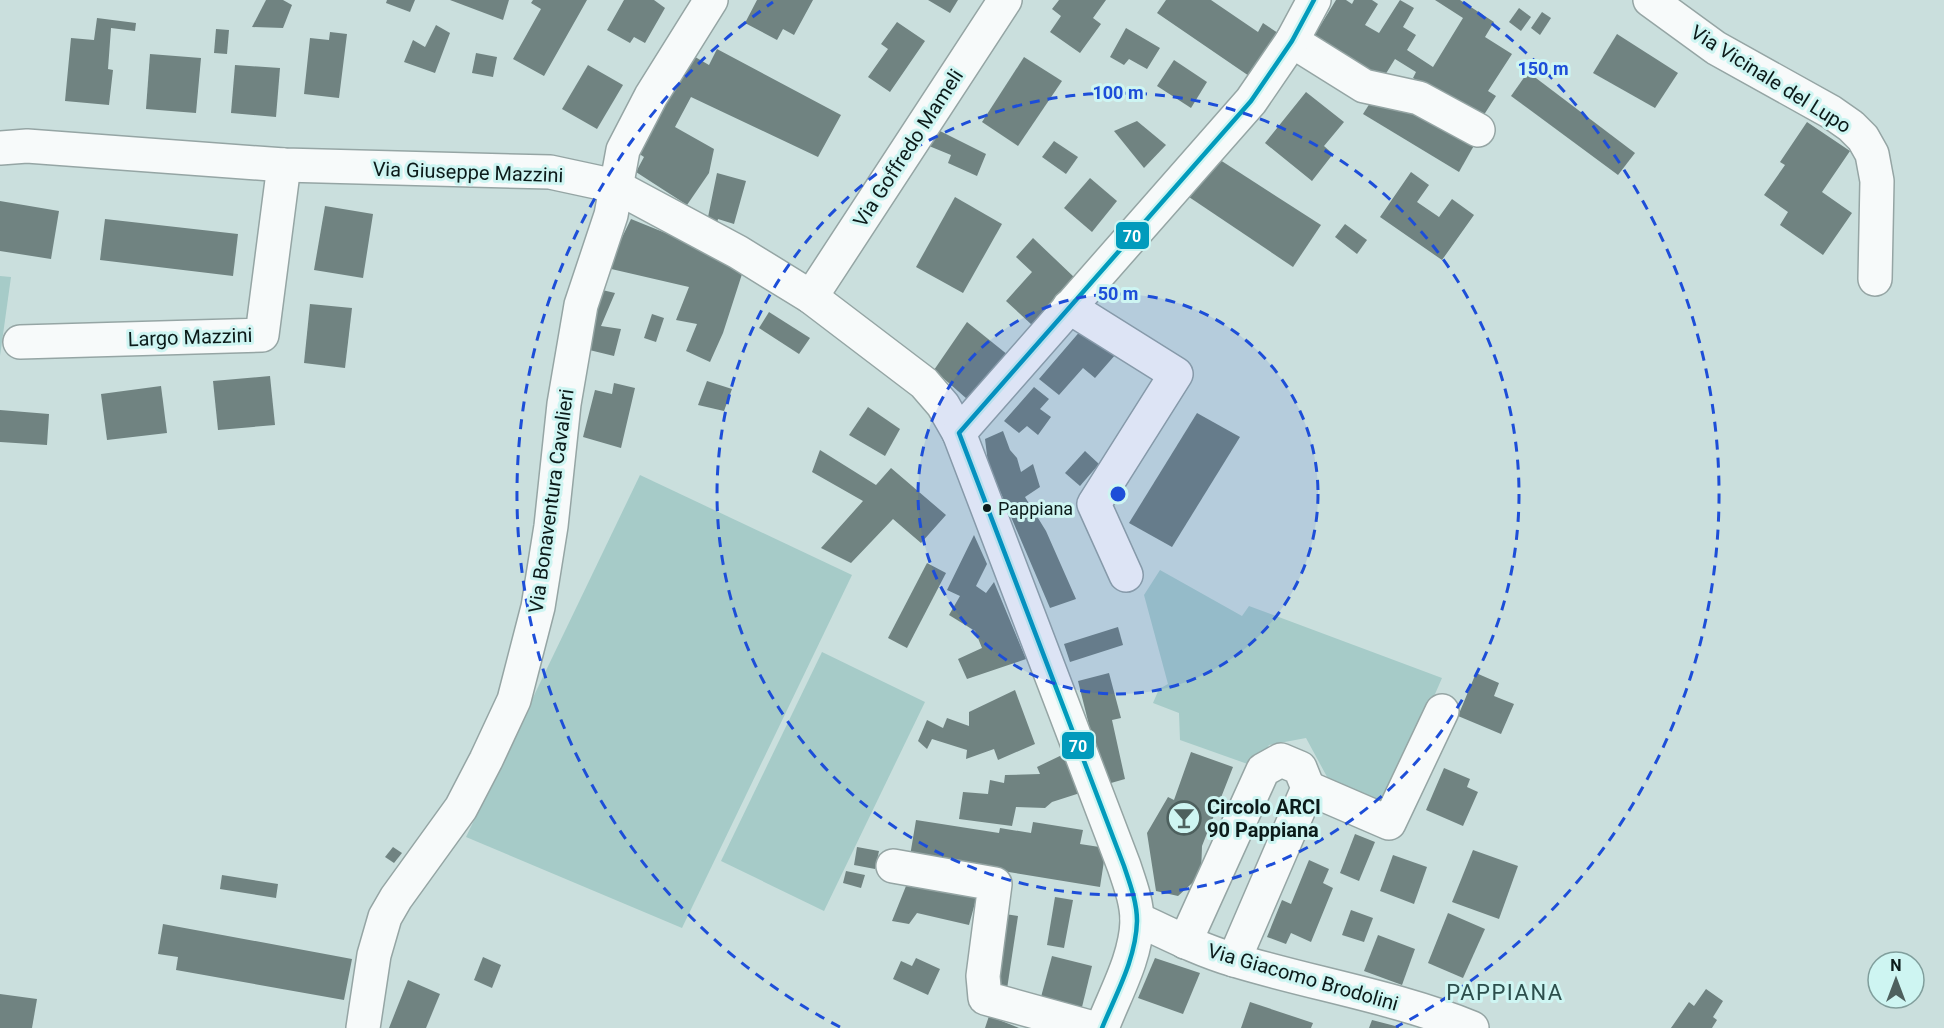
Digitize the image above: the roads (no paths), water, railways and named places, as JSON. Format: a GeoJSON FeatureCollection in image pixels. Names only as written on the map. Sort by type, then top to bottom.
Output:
{"type":"FeatureCollection","features":[{"type":"Feature","properties":{"kind":"street","name":"Via Bonaventura Cavalieri"},"geometry":{"type":"LineString","coordinates":[[363,1028],[374,955],[385,917],[396,898],[461,808],[514,700],[538,607],[551,526],[564,404],[581,305],[611,215],[623,150],[646,105],[711,0]]}},
{"type":"Feature","properties":{"kind":"street","name":"Via Goffredo Mameli"},"geometry":{"type":"LineString","coordinates":[[811,297],[1005,0]]}},
{"type":"Feature","properties":{"kind":"street"},"geometry":{"type":"LineString","coordinates":[[959,433],[1251,101],[1293,41],[1314,0]]}},
{"type":"Feature","properties":{"kind":"street","name":"Via Vicinale del Lupo"},"geometry":{"type":"LineString","coordinates":[[1650,0],[1716,48],[1831,112],[1863,138],[1872,154],[1878,181],[1875,279]]}},
{"type":"Feature","properties":{"kind":"street"},"geometry":{"type":"LineString","coordinates":[[1293,41],[1364,86],[1419,98],[1478,130]]}},
{"type":"Feature","properties":{"kind":"street","name":"Via Giuseppe Mazzini"},"geometry":{"type":"LineString","coordinates":[[0,148],[27,146],[284,165],[550,172],[615,186],[738,252],[811,297],[924,383],[943,405],[959,433],[1124,866],[1135,902],[1137,919]]}},
{"type":"Feature","properties":{"kind":"street","name":"Largo Mazzini"},"geometry":{"type":"LineString","coordinates":[[20,342],[262,335],[284,165]]}},
{"type":"Feature","properties":{"kind":"street"},"geometry":{"type":"LineString","coordinates":[[1069,307],[1176,375],[1094,504],[1126,575]]}},
{"type":"Feature","properties":{"kind":"street"},"geometry":{"type":"LineString","coordinates":[[1185,942],[1263,770],[1281,760],[1300,768],[1308,788],[1389,823],[1442,711]]}},
{"type":"Feature","properties":{"kind":"street"},"geometry":{"type":"LineString","coordinates":[[1234,960],[1308,788]]}},
{"type":"Feature","properties":{"kind":"street"},"geometry":{"type":"LineString","coordinates":[[893,866],[995,884],[983,976],[985,998],[1093,1028]]}},
{"type":"Feature","properties":{"kind":"street"},"geometry":{"type":"LineString","coordinates":[[1102,1028],[1132,951],[1137,919]]}},
{"type":"Feature","properties":{"kind":"street","name":"Via Giacomo Brodolini"},"geometry":{"type":"LineString","coordinates":[[1137,919],[1185,942],[1234,960],[1438,1014],[1472,1028]]}},
{"type":"Feature","properties":{"kind":"place","name":"Pappiana"},"geometry":{"type":"Point","coordinates":[987,508]}},
{"type":"Feature","properties":{"kind":"place","name":"Circolo ARCI 90 Pappiana"},"geometry":{"type":"Point","coordinates":[1184,818]}},
{"type":"Feature","properties":{"kind":"district","name":"PAPPIANA"},"geometry":{"type":"Point","coordinates":[1505,992]}}]}
